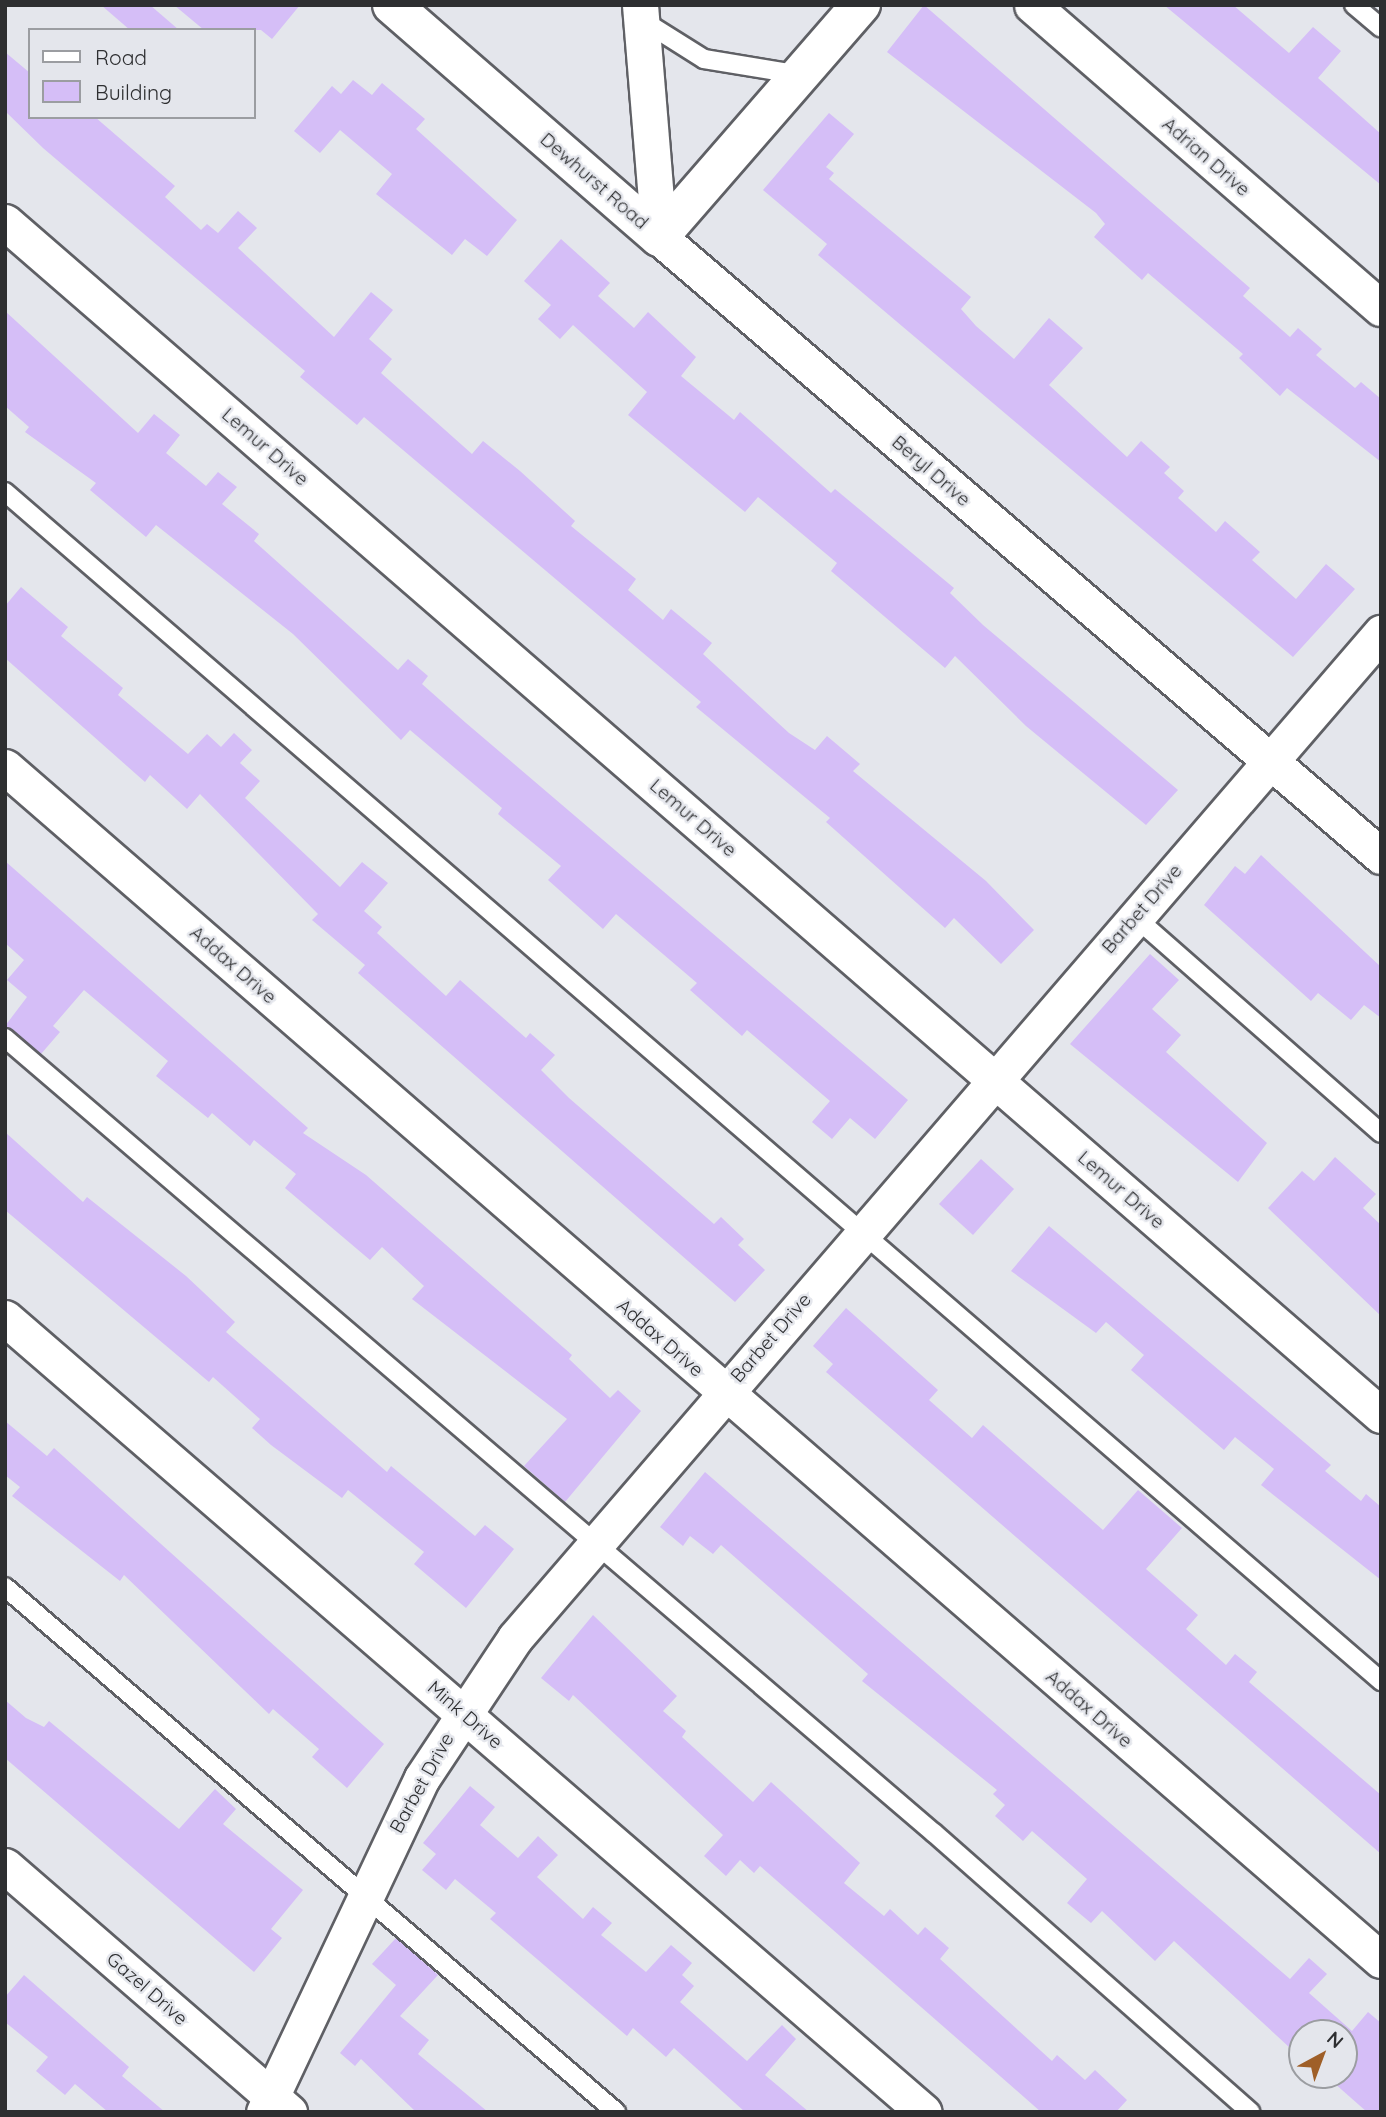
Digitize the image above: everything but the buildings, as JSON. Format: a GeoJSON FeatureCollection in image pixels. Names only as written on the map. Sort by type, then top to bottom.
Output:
{"type":"FeatureCollection","features":[{"type":"Feature","properties":{"kind":"street","name":"Dewhurst Road"},"geometry":{"type":"LineString","coordinates":[[392,5],[659,237],[861,5]]}},
{"type":"Feature","properties":{"kind":"street","name":"Adrian Drive"},"geometry":{"type":"LineString","coordinates":[[1032,5],[1381,308]]}},
{"type":"Feature","properties":{"kind":"street"},"geometry":{"type":"LineString","coordinates":[[641,13],[659,237]]}},
{"type":"Feature","properties":{"kind":"street","name":"Lemur Drive"},"geometry":{"type":"LineString","coordinates":[[5,222],[1381,1415]]}},
{"type":"Feature","properties":{"kind":"street","name":"Beryl Drive"},"geometry":{"type":"LineString","coordinates":[[659,237],[1381,856]]}},
{"type":"Feature","properties":{"kind":"street","name":"Barbet Drive"},"geometry":{"type":"LineString","coordinates":[[274,2107],[364,1894],[462,1712],[593,1545],[1381,633]]}},
{"type":"Feature","properties":{"kind":"street","name":"Addax Drive"},"geometry":{"type":"LineString","coordinates":[[5,767],[723,1393],[1381,1960]]}},
{"type":"Feature","properties":{"kind":"street","name":"Mink Drive"},"geometry":{"type":"LineString","coordinates":[[5,1318],[923,2112]]}},
{"type":"Feature","properties":{"kind":"street","name":"Gazel Drive"},"geometry":{"type":"LineString","coordinates":[[5,1866],[274,2107]]}},
{"type":"Feature","properties":{"kind":"lane"},"geometry":{"type":"LineString","coordinates":[[1354,5],[1381,28]]}},
{"type":"Feature","properties":{"kind":"lane"},"geometry":{"type":"LineString","coordinates":[[641,13],[704,59],[778,76],[802,73]]}},
{"type":"Feature","properties":{"kind":"lane"},"geometry":{"type":"LineString","coordinates":[[5,492],[1381,1681]]}},
{"type":"Feature","properties":{"kind":"lane"},"geometry":{"type":"LineString","coordinates":[[1135,918],[1381,1133]]}},
{"type":"Feature","properties":{"kind":"lane"},"geometry":{"type":"LineString","coordinates":[[5,1038],[1250,2112]]}},
{"type":"Feature","properties":{"kind":"lane"},"geometry":{"type":"LineString","coordinates":[[5,1587],[616,2112]]}}]}
